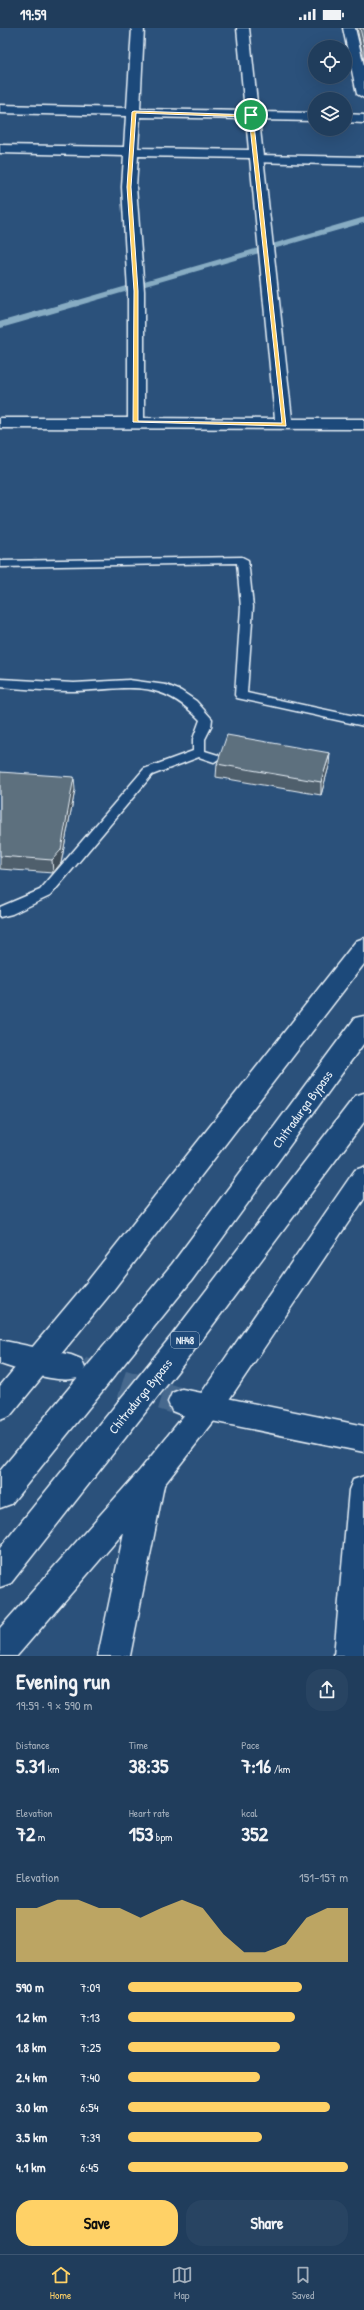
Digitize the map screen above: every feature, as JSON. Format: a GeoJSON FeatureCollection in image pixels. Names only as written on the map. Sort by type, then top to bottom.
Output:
{"type":"FeatureCollection","features":[{"type":"Feature","properties":{"kind":"street"},"geometry":{"type":"LineString","coordinates":[[136,422],[136,291],[129,187],[138,28]]}},
{"type":"Feature","properties":{"kind":"street"},"geometry":{"type":"LineString","coordinates":[[243,28],[284,425]]}},
{"type":"Feature","properties":{"kind":"street"},"geometry":{"type":"LineString","coordinates":[[349,28],[364,94]]}},
{"type":"Feature","properties":{"kind":"street"},"geometry":{"type":"LineString","coordinates":[[0,109],[308,117]]}},
{"type":"Feature","properties":{"kind":"street"},"geometry":{"type":"LineString","coordinates":[[352,118],[364,119]]}},
{"type":"Feature","properties":{"kind":"street"},"geometry":{"type":"LineString","coordinates":[[0,149],[132,151],[364,161]]}},
{"type":"Feature","properties":{"kind":"street"},"geometry":{"type":"LineString","coordinates":[[0,423],[136,422],[284,425],[364,424]]}},
{"type":"Feature","properties":{"kind":"street"},"geometry":{"type":"LineString","coordinates":[[0,1407],[97,1290],[364,947]]}},
{"type":"Feature","properties":{"kind":"street","name":"Chitradurga Bypass"},"geometry":{"type":"LineString","coordinates":[[0,1494],[182,1272],[364,1025]]}},
{"type":"Feature","properties":{"kind":"street","name":"Chitradurga Bypass"},"geometry":{"type":"LineString","coordinates":[[0,1572],[182,1344],[364,1103]]}},
{"type":"Feature","properties":{"kind":"street"},"geometry":{"type":"LineString","coordinates":[[0,1652],[150,1480],[195,1404],[364,1178]]}},
{"type":"Feature","properties":{"kind":"street"},"geometry":{"type":"LineString","coordinates":[[0,1352],[37,1362],[71,1368]]}},
{"type":"Feature","properties":{"kind":"street"},"geometry":{"type":"LineString","coordinates":[[195,1404],[364,1439]]}},
{"type":"Feature","properties":{"kind":"street"},"geometry":{"type":"LineString","coordinates":[[114,1656],[150,1480]]}},
{"type":"Feature","properties":{"kind":"street"},"geometry":{"type":"LineString","coordinates":[[350,1656],[364,1490]]}},
{"type":"Feature","properties":{"kind":"lane"},"geometry":{"type":"LineString","coordinates":[[0,564],[242,560],[247,607],[241,695],[364,722]]}},
{"type":"Feature","properties":{"kind":"lane"},"geometry":{"type":"LineString","coordinates":[[0,683],[71,687],[141,683],[169,690],[179,694],[196,706],[206,719],[205,727],[199,739],[199,753]]}},
{"type":"Feature","properties":{"kind":"lane"},"geometry":{"type":"LineString","coordinates":[[0,912],[7,911],[45,893],[148,772],[199,753],[214,758]]}},
{"type":"Feature","properties":{"kind":"building"},"geometry":{"type":"Polygon","coordinates":[[[360,28],[364,28],[364,46],[360,28]]]}},
{"type":"Feature","properties":{"kind":"building"},"geometry":{"type":"Polygon","coordinates":[[[227,735],[330,753],[321,782],[217,764],[227,735]]]}},
{"type":"Feature","properties":{"kind":"building"},"geometry":{"type":"Polygon","coordinates":[[[0,772],[74,777],[61,850],[52,860],[0,856],[0,772]]]}},
{"type":"Feature","properties":{"kind":"waterway"},"geometry":{"type":"LineString","coordinates":[[74,304],[364,220]]}},
{"type":"Feature","properties":{"kind":"waterway"},"geometry":{"type":"LineString","coordinates":[[0,325],[77,303]]}},
{"type":"Feature","properties":{"kind":"tunnel"},"geometry":{"type":"LineString","coordinates":[[82,1371],[182,1402]]}},
{"type":"Feature","properties":{"kind":"route"},"geometry":{"type":"LineString","coordinates":[[134,112],[251,115],[263,212],[284,425],[136,422],[136,291],[129,187],[134,112]]}}]}
